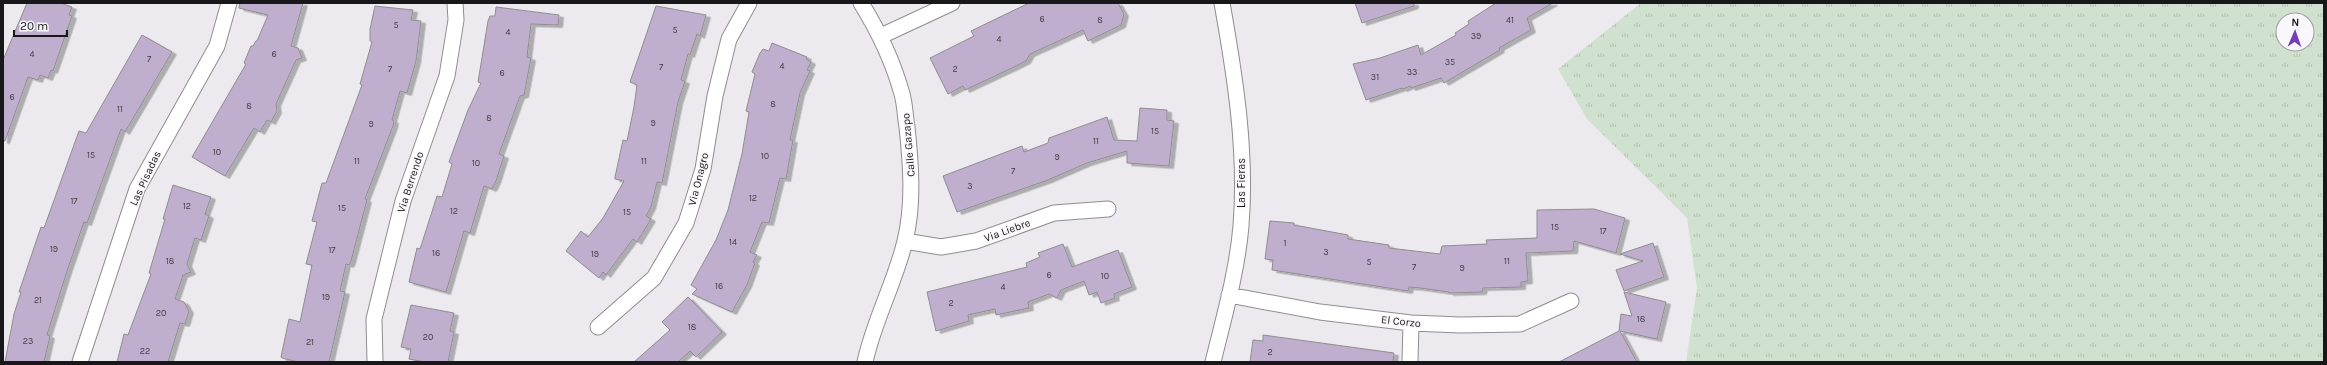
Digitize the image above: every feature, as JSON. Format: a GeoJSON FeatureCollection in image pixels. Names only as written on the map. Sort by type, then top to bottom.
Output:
{"type":"FeatureCollection","features":[{"type":"Feature","properties":{"kind":"street","name":"Las Pisadas"},"geometry":{"type":"LineString","coordinates":[[80,362],[137,189],[217,46],[229,3]]}},
{"type":"Feature","properties":{"kind":"street","name":"Via Berrendo"},"geometry":{"type":"LineString","coordinates":[[375,362],[374,319],[403,201],[446,76],[456,20],[455,3]]}},
{"type":"Feature","properties":{"kind":"street","name":"Via Onagro"},"geometry":{"type":"LineString","coordinates":[[598,327],[654,278],[686,222],[703,169],[715,96],[729,39],[749,3]]}},
{"type":"Feature","properties":{"kind":"street","name":"Calle Gazapo"},"geometry":{"type":"LineString","coordinates":[[861,3],[881,36],[903,95],[912,166],[911,202],[906,241],[896,272],[880,309],[865,362]]}},
{"type":"Feature","properties":{"kind":"street"},"geometry":{"type":"LineString","coordinates":[[881,36],[952,3]]}},
{"type":"Feature","properties":{"kind":"street","name":"Las Fieras"},"geometry":{"type":"LineString","coordinates":[[1213,362],[1229,295],[1241,226],[1242,161],[1237,90],[1222,3]]}},
{"type":"Feature","properties":{"kind":"street","name":"Via Liebre"},"geometry":{"type":"LineString","coordinates":[[906,241],[941,247],[976,240],[1054,213],[1108,209]]}},
{"type":"Feature","properties":{"kind":"street","name":"El Corzo"},"geometry":{"type":"LineString","coordinates":[[1229,295],[1320,312],[1411,323],[1460,325],[1520,324],[1571,301]]}},
{"type":"Feature","properties":{"kind":"street"},"geometry":{"type":"LineString","coordinates":[[1410,362],[1411,323]]}},
{"type":"Feature","properties":{"kind":"green space"},"geometry":{"type":"Polygon","coordinates":[[[1641,3],[2324,3],[2324,362],[1686,362],[1697,288],[1687,218],[1587,119],[1558,69],[1641,3]]]}},
{"type":"Feature","properties":{"kind":"building"},"geometry":{"type":"Polygon","coordinates":[[[27,3],[61,3],[72,7],[69,15],[72,16],[53,71],[51,70],[48,78],[40,75],[38,80],[28,77],[5,141],[3,141],[3,60],[27,3]]]}},
{"type":"Feature","properties":{"kind":"building"},"geometry":{"type":"Polygon","coordinates":[[[240,3],[303,3],[291,46],[298,48],[302,58],[296,60],[276,104],[277,111],[271,122],[267,120],[260,132],[254,128],[225,176],[192,157],[246,64],[244,63],[251,46],[253,46],[257,41],[268,15],[239,8],[240,3]]]}},
{"type":"Feature","properties":{"kind":"building"},"geometry":{"type":"Polygon","coordinates":[[[1029,3],[1118,3],[1124,14],[1121,25],[1088,41],[1083,30],[1030,54],[1026,61],[1014,67],[965,90],[963,86],[948,94],[930,58],[974,36],[971,31],[1029,3]]]}},
{"type":"Feature","properties":{"kind":"building"},"geometry":{"type":"Polygon","coordinates":[[[1355,3],[1414,3],[1414,6],[1362,23],[1355,3]]]}},
{"type":"Feature","properties":{"kind":"building"},"geometry":{"type":"Polygon","coordinates":[[[1496,3],[1553,3],[1527,18],[1531,30],[1499,48],[1500,50],[1444,83],[1441,78],[1411,88],[1410,86],[1403,89],[1402,88],[1366,100],[1353,64],[1380,58],[1418,45],[1421,55],[1456,35],[1455,33],[1469,24],[1468,21],[1496,3]]]}},
{"type":"Feature","properties":{"kind":"building"},"geometry":{"type":"Polygon","coordinates":[[[375,6],[413,10],[411,20],[421,21],[416,61],[407,93],[400,91],[392,120],[394,121],[393,126],[365,199],[367,200],[351,261],[349,265],[346,264],[340,291],[345,292],[329,362],[298,362],[281,357],[289,319],[300,322],[312,265],[306,264],[317,222],[312,221],[322,183],[326,183],[362,85],[360,84],[372,42],[370,41],[370,29],[375,6]]]}},
{"type":"Feature","properties":{"kind":"building"},"geometry":{"type":"Polygon","coordinates":[[[656,6],[706,15],[700,36],[697,34],[690,55],[688,54],[681,80],[685,81],[678,102],[662,183],[657,182],[651,207],[646,216],[651,219],[637,242],[633,239],[606,275],[603,272],[599,278],[566,251],[581,231],[588,237],[603,218],[624,181],[615,179],[615,177],[623,140],[627,141],[634,107],[637,85],[630,82],[656,6]]]}},
{"type":"Feature","properties":{"kind":"building"},"geometry":{"type":"Polygon","coordinates":[[[496,7],[559,15],[558,25],[531,24],[527,57],[531,58],[524,95],[520,96],[499,154],[504,156],[496,181],[492,189],[484,186],[470,233],[464,231],[446,292],[409,282],[417,248],[420,249],[437,196],[442,197],[452,164],[449,162],[468,110],[481,83],[478,82],[488,21],[490,16],[495,16],[496,7]]]}},
{"type":"Feature","properties":{"kind":"building"},"geometry":{"type":"Polygon","coordinates":[[[142,35],[172,52],[125,132],[121,129],[87,223],[84,222],[67,271],[47,335],[50,336],[44,362],[5,362],[14,314],[21,292],[19,292],[41,227],[44,228],[79,131],[86,133],[142,35]]]}},
{"type":"Feature","properties":{"kind":"building"},"geometry":{"type":"Polygon","coordinates":[[[772,43],[807,57],[806,59],[811,62],[807,70],[810,71],[800,93],[790,140],[793,140],[786,179],[780,178],[769,223],[762,222],[750,252],[757,255],[753,262],[755,263],[747,285],[732,312],[692,294],[697,289],[691,285],[716,240],[728,210],[742,154],[749,112],[746,111],[755,74],[752,72],[760,53],[763,49],[769,51],[772,43]]]}},
{"type":"Feature","properties":{"kind":"building"},"geometry":{"type":"Polygon","coordinates":[[[1140,108],[1167,110],[1167,120],[1174,121],[1169,166],[1127,163],[1127,151],[1087,163],[1048,180],[957,212],[943,176],[1022,146],[1024,152],[1048,143],[1049,138],[1107,117],[1114,140],[1137,141],[1140,108]]]}},
{"type":"Feature","properties":{"kind":"building"},"geometry":{"type":"Polygon","coordinates":[[[173,185],[211,197],[205,214],[209,216],[201,240],[195,238],[187,264],[191,272],[183,275],[175,299],[184,302],[189,311],[185,324],[180,323],[168,362],[117,362],[124,334],[128,335],[151,274],[149,273],[165,219],[163,219],[173,185]]]}},
{"type":"Feature","properties":{"kind":"building"},"geometry":{"type":"Polygon","coordinates":[[[1594,209],[1625,218],[1616,253],[1574,241],[1573,251],[1526,253],[1528,281],[1521,282],[1521,287],[1483,288],[1482,292],[1449,293],[1409,287],[1408,291],[1272,270],[1273,260],[1265,259],[1270,221],[1294,223],[1294,225],[1348,235],[1348,239],[1389,245],[1389,248],[1440,254],[1442,246],[1487,244],[1486,240],[1537,238],[1537,210],[1594,209]]]}},
{"type":"Feature","properties":{"kind":"building"},"geometry":{"type":"Polygon","coordinates":[[[1653,243],[1664,277],[1624,291],[1616,270],[1643,261],[1620,254],[1653,243]]]}},
{"type":"Feature","properties":{"kind":"building"},"geometry":{"type":"Polygon","coordinates":[[[1063,244],[1072,267],[1118,250],[1132,287],[1114,294],[1115,298],[1101,303],[1097,292],[1089,295],[1084,281],[1061,290],[1057,298],[1049,294],[1028,302],[1029,308],[996,315],[995,309],[968,315],[969,321],[936,331],[927,292],[1027,267],[1026,263],[1040,257],[1038,253],[1063,244]]]}},
{"type":"Feature","properties":{"kind":"building"},"geometry":{"type":"Polygon","coordinates":[[[1624,292],[1666,302],[1657,339],[1620,331],[1637,362],[1559,362],[1619,331],[1621,314],[1632,316],[1624,292]]]}},
{"type":"Feature","properties":{"kind":"building"},"geometry":{"type":"Polygon","coordinates":[[[688,297],[722,332],[696,357],[690,351],[678,362],[634,362],[670,330],[662,322],[688,297]]]}},
{"type":"Feature","properties":{"kind":"building"},"geometry":{"type":"Polygon","coordinates":[[[411,305],[454,313],[450,331],[454,332],[448,362],[425,362],[409,359],[411,349],[401,347],[411,305]]]}},
{"type":"Feature","properties":{"kind":"building"},"geometry":{"type":"Polygon","coordinates":[[[1263,335],[1394,353],[1393,362],[1250,362],[1253,340],[1263,341],[1263,335]]]}}]}
